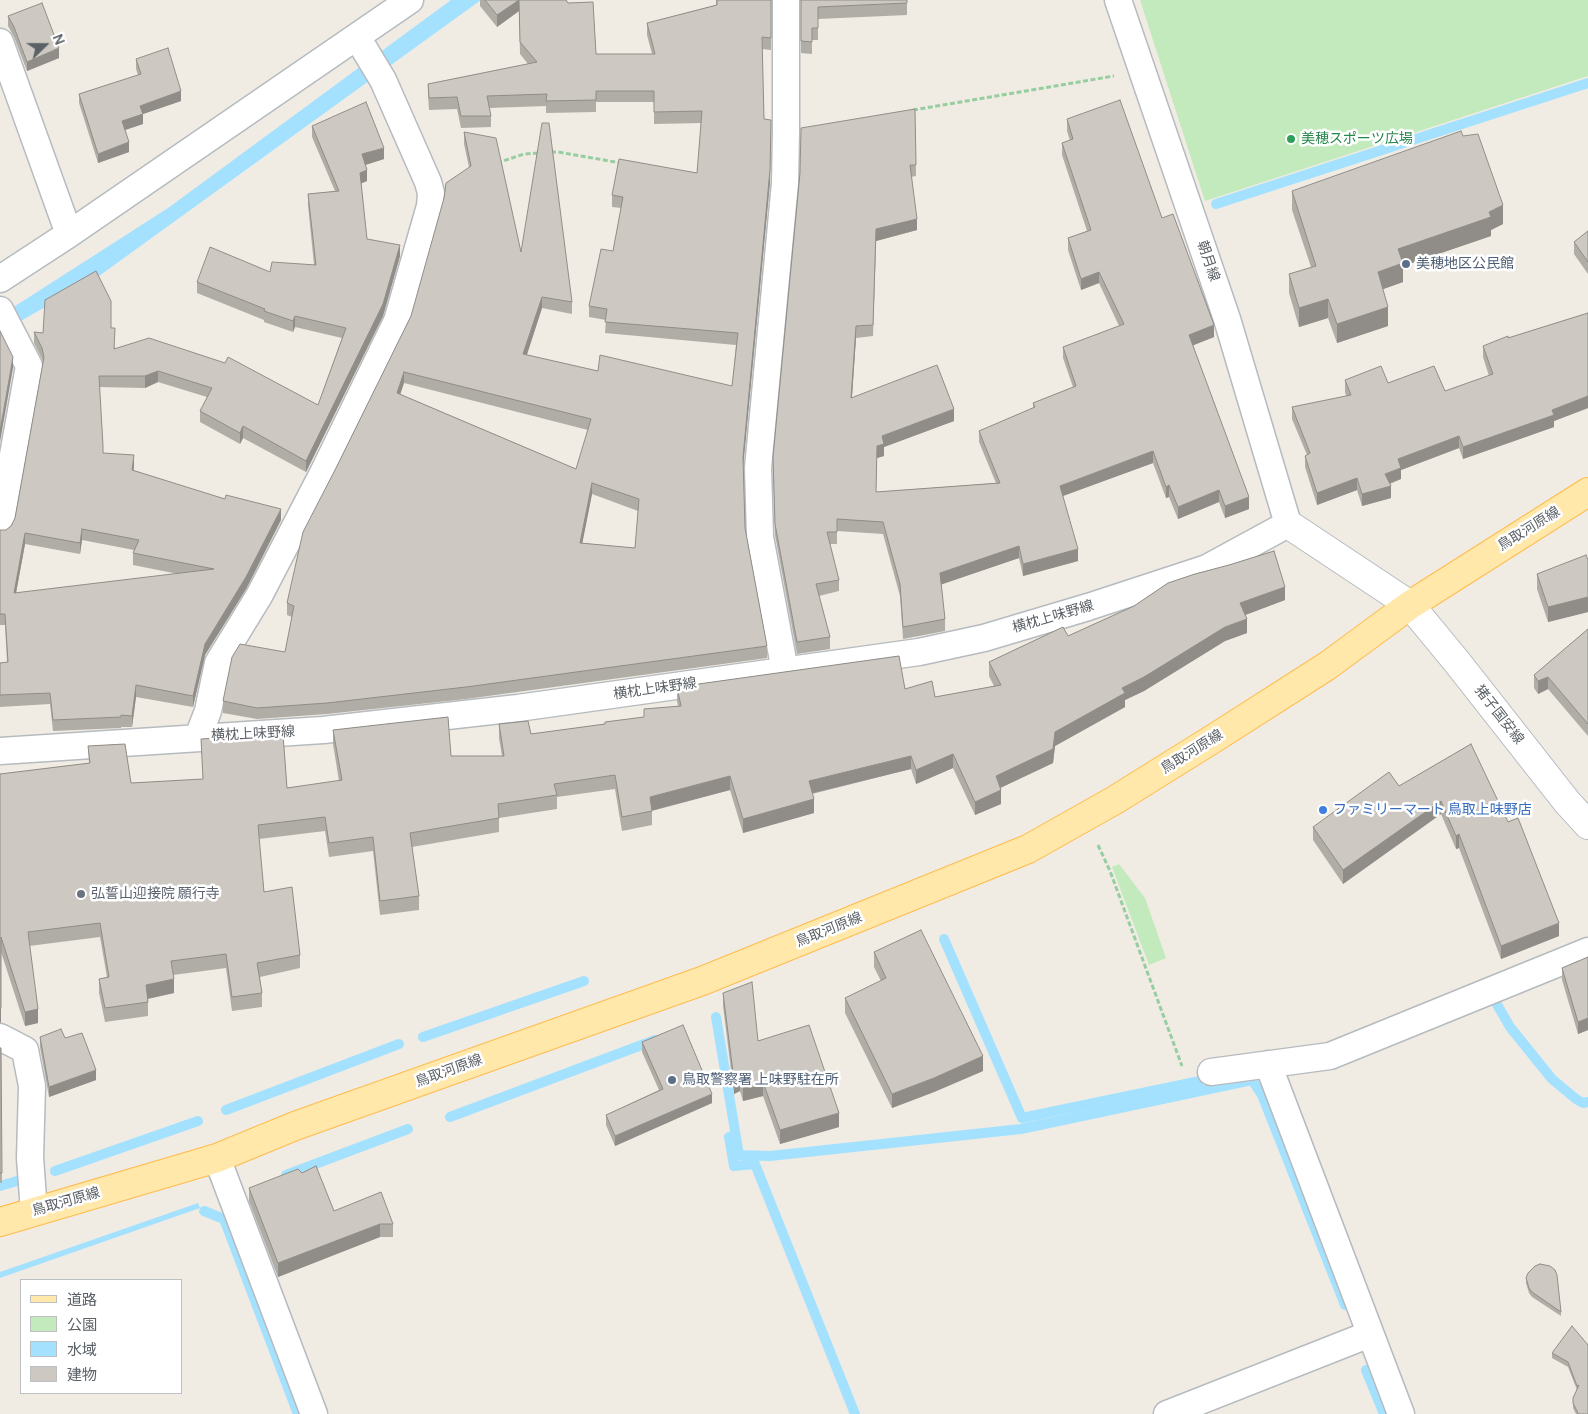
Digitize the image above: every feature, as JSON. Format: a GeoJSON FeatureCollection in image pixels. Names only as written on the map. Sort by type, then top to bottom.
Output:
{"type":"FeatureCollection","features":[{"type":"Feature","properties":{"kind":"main road","name":"鳥取河原線"},"geometry":{"type":"LineString","coordinates":[[0,1222],[217,1158],[295,1126],[702,981],[1028,849],[1124,795],[1327,666],[1410,606],[1588,492]]}},
{"type":"Feature","properties":{"kind":"main road","name":"猪子国安線"},"geometry":{"type":"LineString","coordinates":[[1288,524],[1410,606],[1457,662],[1567,802],[1588,825]]}},
{"type":"Feature","properties":{"kind":"street"},"geometry":{"type":"LineString","coordinates":[[0,279],[69,234],[410,0]]}},
{"type":"Feature","properties":{"kind":"street"},"geometry":{"type":"LineString","coordinates":[[785,671],[760,537],[758,468],[785,183],[786,0]]}},
{"type":"Feature","properties":{"kind":"street","name":"朝月線"},"geometry":{"type":"LineString","coordinates":[[1118,0],[1227,319],[1288,524]]}},
{"type":"Feature","properties":{"kind":"street"},"geometry":{"type":"LineString","coordinates":[[198,737],[208,711],[218,663],[259,596],[314,491],[397,322],[430,206],[431,193],[428,182],[383,80],[357,37]]}},
{"type":"Feature","properties":{"kind":"street"},"geometry":{"type":"LineString","coordinates":[[0,42],[69,234]]}},
{"type":"Feature","properties":{"kind":"street"},"geometry":{"type":"LineString","coordinates":[[0,310],[29,366],[0,527]]}},
{"type":"Feature","properties":{"kind":"street","name":"横枕上味野線"},"geometry":{"type":"LineString","coordinates":[[0,750],[323,730],[508,709],[919,652],[984,638],[1060,616],[1206,568],[1288,524]]}},
{"type":"Feature","properties":{"kind":"street"},"geometry":{"type":"LineString","coordinates":[[1210,1072],[1330,1056],[1588,951]]}},
{"type":"Feature","properties":{"kind":"street"},"geometry":{"type":"LineString","coordinates":[[0,1037],[25,1050],[32,1086],[30,1158],[34,1211]]}},
{"type":"Feature","properties":{"kind":"street"},"geometry":{"type":"LineString","coordinates":[[1268,1064],[1401,1414]]}},
{"type":"Feature","properties":{"kind":"street"},"geometry":{"type":"LineString","coordinates":[[217,1158],[314,1414]]}},
{"type":"Feature","properties":{"kind":"street"},"geometry":{"type":"LineString","coordinates":[[1167,1414],[1370,1334]]}},
{"type":"Feature","properties":{"kind":"path"},"geometry":{"type":"LineString","coordinates":[[904,112],[1142,72]]}},
{"type":"Feature","properties":{"kind":"path"},"geometry":{"type":"LineString","coordinates":[[549,152],[626,164]]}},
{"type":"Feature","properties":{"kind":"path"},"geometry":{"type":"LineString","coordinates":[[496,164],[524,154],[541,153]]}},
{"type":"Feature","properties":{"kind":"path"},"geometry":{"type":"LineString","coordinates":[[1084,818],[1110,871],[1183,1068],[1188,1073],[1210,1072]]}},
{"type":"Feature","properties":{"kind":"green space","name":"美穂スポーツ広場"},"geometry":{"type":"Polygon","coordinates":[[[1140,0],[1588,0],[1588,76],[1205,201],[1140,0]]]}},
{"type":"Feature","properties":{"kind":"green space"},"geometry":{"type":"Polygon","coordinates":[[[1119,864],[1145,898],[1166,958],[1149,965],[1112,867],[1119,864]]]}},
{"type":"Feature","properties":{"kind":"water"},"geometry":{"type":"Polygon","coordinates":[[[451,0],[481,0],[99,276],[0,333],[9,310],[168,208],[451,0]]]}},
{"type":"Feature","properties":{"kind":"water"},"geometry":{"type":"Polygon","coordinates":[[[198,1203],[200,1208],[0,1278],[0,1272],[198,1203]]]}},
{"type":"Feature","properties":{"kind":"building"},"geometry":{"type":"Polygon","coordinates":[[[485,0],[519,0],[497,15],[485,0]]]}},
{"type":"Feature","properties":{"kind":"building"},"geometry":{"type":"Polygon","coordinates":[[[519,0],[566,0],[568,3],[593,2],[596,54],[655,54],[647,23],[717,5],[717,0],[771,0],[771,38],[762,37],[764,119],[771,120],[770,170],[743,457],[745,528],[767,646],[466,687],[327,703],[257,708],[223,701],[232,657],[240,644],[285,652],[294,606],[287,603],[303,532],[411,316],[444,198],[446,183],[471,166],[464,132],[496,138],[521,252],[542,123],[549,123],[572,302],[542,297],[523,354],[598,371],[600,355],[732,386],[738,333],[605,322],[607,309],[589,306],[601,249],[613,251],[623,197],[612,195],[619,159],[697,173],[702,111],[654,112],[654,91],[596,91],[596,100],[546,101],[547,94],[487,96],[491,116],[461,116],[457,97],[429,98],[428,84],[537,62],[520,42],[519,0]],[[404,372],[397,393],[576,469],[591,419],[404,372]],[[592,483],[580,543],[635,548],[639,499],[592,483]]]}},
{"type":"Feature","properties":{"kind":"building"},"geometry":{"type":"Polygon","coordinates":[[[801,0],[907,0],[907,3],[818,7],[818,28],[812,28],[812,42],[801,41],[801,0]]]}},
{"type":"Feature","properties":{"kind":"building"},"geometry":{"type":"Polygon","coordinates":[[[42,3],[59,48],[27,62],[8,16],[42,3]]]}},
{"type":"Feature","properties":{"kind":"building"},"geometry":{"type":"Polygon","coordinates":[[[168,48],[181,91],[140,106],[143,114],[122,121],[129,142],[98,154],[79,94],[141,74],[136,59],[168,48]]]}},
{"type":"Feature","properties":{"kind":"building"},"geometry":{"type":"Polygon","coordinates":[[[1120,100],[1162,218],[1173,214],[1214,325],[1189,335],[1249,497],[1225,506],[1219,490],[1178,507],[1169,485],[1166,487],[1153,451],[1060,486],[1078,549],[1023,564],[1019,546],[940,573],[945,619],[903,627],[900,584],[883,522],[837,519],[837,532],[827,532],[839,580],[816,584],[830,637],[797,642],[775,524],[773,457],[800,173],[801,128],[915,109],[916,165],[910,165],[917,219],[876,229],[873,325],[856,326],[851,398],[937,365],[954,409],[882,436],[884,444],[877,446],[876,492],[1000,483],[979,431],[1035,407],[1033,403],[1076,386],[1063,347],[1124,324],[1099,272],[1081,279],[1068,238],[1091,230],[1062,143],[1073,139],[1067,119],[1120,100]]]}},
{"type":"Feature","properties":{"kind":"building"},"geometry":{"type":"Polygon","coordinates":[[[366,102],[384,148],[362,154],[367,170],[360,173],[367,239],[400,245],[383,304],[306,461],[243,426],[240,433],[200,411],[212,388],[158,371],[145,376],[99,376],[103,453],[134,455],[132,470],[225,499],[226,495],[281,509],[246,577],[205,644],[193,696],[136,685],[132,716],[121,715],[121,717],[53,720],[50,693],[0,695],[0,663],[8,662],[5,614],[0,614],[0,530],[6,530],[11,526],[15,518],[44,357],[34,332],[43,333],[45,300],[96,271],[111,301],[111,328],[115,328],[114,349],[149,338],[225,363],[228,357],[318,405],[346,328],[295,316],[293,321],[264,311],[265,309],[197,282],[210,247],[270,272],[272,262],[316,265],[308,194],[339,191],[312,126],[366,102]],[[82,529],[80,543],[25,533],[14,593],[214,569],[133,553],[139,540],[82,529]]]}},
{"type":"Feature","properties":{"kind":"building"},"geometry":{"type":"Polygon","coordinates":[[[1461,131],[1463,136],[1478,134],[1503,205],[1489,212],[1491,217],[1398,249],[1403,263],[1378,272],[1388,307],[1337,324],[1328,299],[1299,308],[1289,274],[1316,266],[1292,191],[1461,131]]]}},
{"type":"Feature","properties":{"kind":"building"},"geometry":{"type":"Polygon","coordinates":[[[1588,231],[1588,262],[1574,242],[1588,231]]]}},
{"type":"Feature","properties":{"kind":"building"},"geometry":{"type":"Polygon","coordinates":[[[1588,313],[1588,396],[1552,410],[1554,415],[1463,447],[1459,436],[1398,459],[1401,468],[1385,474],[1391,486],[1362,494],[1357,478],[1317,493],[1305,456],[1310,453],[1292,407],[1351,395],[1345,380],[1381,366],[1388,383],[1434,366],[1445,391],[1493,374],[1483,346],[1508,336],[1508,338],[1588,313]]]}},
{"type":"Feature","properties":{"kind":"building"},"geometry":{"type":"Polygon","coordinates":[[[0,331],[13,357],[0,431],[0,331]]]}},
{"type":"Feature","properties":{"kind":"building"},"geometry":{"type":"Polygon","coordinates":[[[1274,551],[1285,587],[1240,603],[1247,619],[1225,627],[1144,677],[1122,688],[1125,693],[1055,732],[1053,749],[996,776],[1001,790],[975,802],[953,754],[916,770],[911,756],[809,781],[814,799],[743,819],[730,776],[650,797],[652,811],[622,817],[615,775],[554,784],[557,795],[498,804],[499,818],[410,833],[419,896],[380,901],[373,837],[329,843],[325,817],[258,825],[264,892],[292,887],[300,955],[257,963],[262,993],[232,997],[226,954],[171,961],[174,979],[146,985],[148,1002],[105,1008],[99,979],[109,977],[100,923],[28,932],[38,1009],[25,1012],[1,937],[0,1009],[0,774],[90,763],[88,746],[125,744],[131,783],[203,779],[201,739],[283,734],[287,788],[342,780],[333,730],[448,717],[451,756],[504,756],[499,724],[528,721],[531,734],[605,724],[605,722],[644,717],[644,709],[681,706],[677,687],[899,656],[905,689],[932,681],[935,697],[1001,685],[989,662],[1063,627],[1068,636],[1134,606],[1168,583],[1274,551]]]}},
{"type":"Feature","properties":{"kind":"building"},"geometry":{"type":"Polygon","coordinates":[[[1586,555],[1588,560],[1588,597],[1548,607],[1537,574],[1586,555]]]}},
{"type":"Feature","properties":{"kind":"building"},"geometry":{"type":"Polygon","coordinates":[[[1588,629],[1588,724],[1548,677],[1538,681],[1534,675],[1588,629]]]}},
{"type":"Feature","properties":{"kind":"building"},"geometry":{"type":"Polygon","coordinates":[[[1471,744],[1508,822],[1518,818],[1559,923],[1501,946],[1459,834],[1456,836],[1441,801],[1343,870],[1313,827],[1389,772],[1399,786],[1471,744]]]}},
{"type":"Feature","properties":{"kind":"building"},"geometry":{"type":"Polygon","coordinates":[[[921,930],[983,1056],[892,1094],[845,998],[886,978],[874,952],[921,930]]]}},
{"type":"Feature","properties":{"kind":"building"},"geometry":{"type":"Polygon","coordinates":[[[1588,957],[1588,1018],[1578,1022],[1562,968],[1588,957]]]}},
{"type":"Feature","properties":{"kind":"building"},"geometry":{"type":"Polygon","coordinates":[[[752,982],[758,1041],[809,1025],[839,1113],[780,1130],[763,1082],[743,1087],[740,1078],[734,1080],[723,993],[752,982]]]}},
{"type":"Feature","properties":{"kind":"building"},"geometry":{"type":"Polygon","coordinates":[[[683,1025],[712,1094],[615,1136],[606,1115],[663,1089],[642,1042],[683,1025]]]}},
{"type":"Feature","properties":{"kind":"building"},"geometry":{"type":"Polygon","coordinates":[[[61,1029],[65,1038],[82,1033],[96,1070],[49,1087],[40,1037],[61,1029]]]}},
{"type":"Feature","properties":{"kind":"building"},"geometry":{"type":"Polygon","coordinates":[[[1,1048],[2,1173],[0,1173],[1,1048]]]}},
{"type":"Feature","properties":{"kind":"building"},"geometry":{"type":"Polygon","coordinates":[[[316,1166],[334,1211],[381,1192],[393,1224],[380,1224],[278,1263],[249,1188],[298,1169],[302,1173],[316,1166]]]}},
{"type":"Feature","properties":{"kind":"building"},"geometry":{"type":"Polygon","coordinates":[[[1540,1264],[1550,1266],[1555,1270],[1561,1312],[1529,1288],[1526,1278],[1528,1273],[1540,1264]]]}},
{"type":"Feature","properties":{"kind":"building"},"geometry":{"type":"Polygon","coordinates":[[[1572,1326],[1588,1345],[1588,1414],[1579,1414],[1573,1403],[1573,1398],[1579,1385],[1577,1386],[1568,1362],[1552,1353],[1572,1326]]]}},
{"type":"Feature","properties":{"kind":"waterway"},"geometry":{"type":"LineString","coordinates":[[1216,204],[1588,83]]}},
{"type":"Feature","properties":{"kind":"waterway"},"geometry":{"type":"LineString","coordinates":[[944,939],[1022,1118],[1200,1081]]}},
{"type":"Feature","properties":{"kind":"waterway"},"geometry":{"type":"LineString","coordinates":[[423,1037],[584,981]]}},
{"type":"Feature","properties":{"kind":"waterway"},"geometry":{"type":"LineString","coordinates":[[1495,1001],[1510,1027],[1552,1079],[1576,1099],[1583,1103],[1588,1102]]}},
{"type":"Feature","properties":{"kind":"waterway"},"geometry":{"type":"LineString","coordinates":[[716,1017],[739,1155],[770,1156],[1021,1129],[1252,1080],[1262,1095],[1345,1305]]}},
{"type":"Feature","properties":{"kind":"waterway"},"geometry":{"type":"LineString","coordinates":[[450,1117],[655,1040]]}},
{"type":"Feature","properties":{"kind":"waterway"},"geometry":{"type":"LineString","coordinates":[[226,1110],[399,1044]]}},
{"type":"Feature","properties":{"kind":"waterway"},"geometry":{"type":"LineString","coordinates":[[55,1171],[198,1121]]}},
{"type":"Feature","properties":{"kind":"waterway"},"geometry":{"type":"LineString","coordinates":[[286,1175],[408,1129]]}},
{"type":"Feature","properties":{"kind":"waterway"},"geometry":{"type":"LineString","coordinates":[[729,1137],[734,1166],[755,1164],[855,1414]]}},
{"type":"Feature","properties":{"kind":"waterway"},"geometry":{"type":"LineString","coordinates":[[0,1186],[17,1181]]}},
{"type":"Feature","properties":{"kind":"waterway"},"geometry":{"type":"LineString","coordinates":[[204,1211],[224,1219],[298,1414]]}},
{"type":"Feature","properties":{"kind":"waterway"},"geometry":{"type":"LineString","coordinates":[[1366,1370],[1384,1414]]}},
{"type":"Feature","properties":{"kind":"place","name":"美穂スポーツ広場"},"geometry":{"type":"Point","coordinates":[1291,139]}},
{"type":"Feature","properties":{"kind":"place","name":"美穂地区公民館"},"geometry":{"type":"Point","coordinates":[1406,264]}},
{"type":"Feature","properties":{"kind":"place","name":"ファミリーマート 鳥取上味野店"},"geometry":{"type":"Point","coordinates":[1323,810]}},
{"type":"Feature","properties":{"kind":"place","name":"弘誓山迎接院 願行寺"},"geometry":{"type":"Point","coordinates":[81,894]}},
{"type":"Feature","properties":{"kind":"place","name":"鳥取警察署 上味野駐在所"},"geometry":{"type":"Point","coordinates":[672,1080]}}]}
